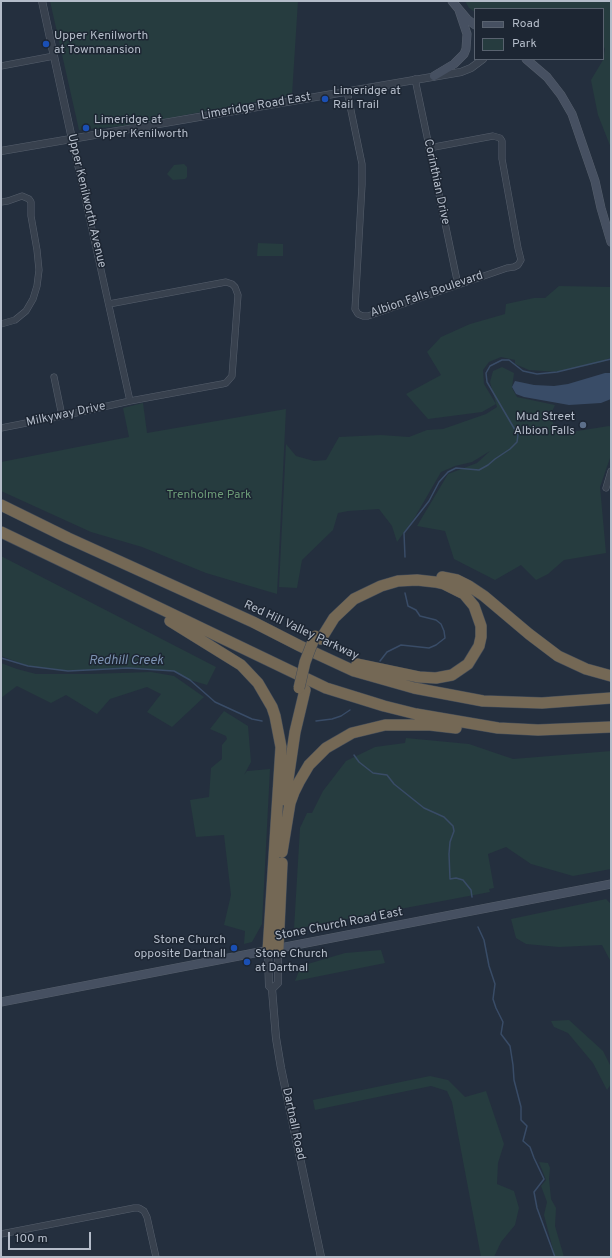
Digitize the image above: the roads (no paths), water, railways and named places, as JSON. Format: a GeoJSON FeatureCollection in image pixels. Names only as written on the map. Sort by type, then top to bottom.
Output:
{"type":"FeatureCollection","features":[{"type":"Feature","properties":{"kind":"highway","name":"Red Hill Valley Parkway"},"geometry":{"type":"LineString","coordinates":[[1,505],[68,538],[253,622],[354,671],[414,688],[483,700],[542,703],[611,698]]}},
{"type":"Feature","properties":{"kind":"highway"},"geometry":{"type":"LineString","coordinates":[[1,532],[326,688],[416,714],[498,728],[538,730],[611,727]]}},
{"type":"Feature","properties":{"kind":"highway"},"geometry":{"type":"LineString","coordinates":[[279,791],[290,725],[312,665],[322,623],[333,610],[359,589],[383,578],[400,575],[424,574],[457,580],[469,586],[488,600],[558,656],[586,670],[611,676]]}},
{"type":"Feature","properties":{"kind":"highway"},"geometry":{"type":"LineString","coordinates":[[300,646],[356,664],[391,672],[436,678],[452,675],[468,664],[479,646],[481,626],[474,606],[470,600],[458,590],[444,584],[434,582],[417,580],[402,581],[381,586],[354,599],[334,618],[318,638]]}},
{"type":"Feature","properties":{"kind":"highway"},"geometry":{"type":"LineString","coordinates":[[112,585],[126,597],[178,625],[241,665],[258,683],[272,707],[279,730],[281,747],[273,950]]}},
{"type":"Feature","properties":{"kind":"highway"},"geometry":{"type":"LineString","coordinates":[[282,852],[282,826],[290,762],[302,689]]}},
{"type":"Feature","properties":{"kind":"highway"},"geometry":{"type":"LineString","coordinates":[[273,950],[282,852],[290,803],[298,782],[317,756],[342,737],[362,730],[385,725],[430,726],[483,731],[498,728]]}},
{"type":"Feature","properties":{"kind":"main road"},"geometry":{"type":"LineString","coordinates":[[452,1],[474,24]]}},
{"type":"Feature","properties":{"kind":"main road"},"geometry":{"type":"LineString","coordinates":[[434,76],[454,64],[465,52],[468,43],[467,34],[459,10]]}},
{"type":"Feature","properties":{"kind":"main road"},"geometry":{"type":"LineString","coordinates":[[527,60],[547,77],[561,95],[572,114],[595,182],[611,242]]}},
{"type":"Feature","properties":{"kind":"main road","name":"Stone Church Road East"},"geometry":{"type":"LineString","coordinates":[[1,1002],[611,884]]}},
{"type":"Feature","properties":{"kind":"street","name":"Upper Kenilworth Avenue"},"geometry":{"type":"LineString","coordinates":[[42,1],[130,401]]}},
{"type":"Feature","properties":{"kind":"street"},"geometry":{"type":"LineString","coordinates":[[1,66],[54,56]]}},
{"type":"Feature","properties":{"kind":"street","name":"Limeridge Road East"},"geometry":{"type":"LineString","coordinates":[[1,151],[460,72],[471,68],[482,60]]}},
{"type":"Feature","properties":{"kind":"street","name":"Corinthian Drive"},"geometry":{"type":"LineString","coordinates":[[415,79],[458,285]]}},
{"type":"Feature","properties":{"kind":"street","name":"Albion Falls Boulevard"},"geometry":{"type":"LineString","coordinates":[[347,91],[362,164],[355,309],[358,314],[362,316],[368,316],[507,268],[514,267],[518,265],[521,260],[502,159],[502,141],[500,138],[493,136],[429,148]]}},
{"type":"Feature","properties":{"kind":"street"},"geometry":{"type":"LineString","coordinates":[[1,202],[22,196],[29,198],[31,202],[31,216],[37,250],[38,270],[37,286],[33,300],[26,311],[15,320],[1,324]]}},
{"type":"Feature","properties":{"kind":"street","name":"Milkyway Drive"},"geometry":{"type":"LineString","coordinates":[[1,428],[130,401],[222,384],[228,381],[233,373],[238,295],[235,287],[226,282],[109,304]]}},
{"type":"Feature","properties":{"kind":"street"},"geometry":{"type":"LineString","coordinates":[[54,377],[62,416]]}},
{"type":"Feature","properties":{"kind":"street"},"geometry":{"type":"LineString","coordinates":[[606,488],[611,471]]}},
{"type":"Feature","properties":{"kind":"street","name":"Dartnall Road"},"geometry":{"type":"LineString","coordinates":[[273,950],[278,983],[272,990],[281,1068],[321,1257]]}},
{"type":"Feature","properties":{"kind":"street"},"geometry":{"type":"LineString","coordinates":[[1,1234],[134,1208],[144,1211],[147,1216],[156,1257]]}},
{"type":"Feature","properties":{"kind":"water"},"geometry":{"type":"Polygon","coordinates":[[[605,373],[611,373],[611,399],[601,403],[569,405],[524,397],[516,394],[512,387],[515,381],[534,385],[554,386],[568,384],[605,373]]]}},
{"type":"Feature","properties":{"kind":"waterway","name":"Redhill Creek"},"geometry":{"type":"LineString","coordinates":[[405,557],[404,533],[429,501],[439,482],[448,472],[456,468],[479,470],[510,449],[517,442],[518,435],[487,382],[486,373],[490,366],[502,360],[509,360],[523,371],[537,374],[557,372],[611,359]]}},
{"type":"Feature","properties":{"kind":"waterway","name":"Redhill Creek"},"geometry":{"type":"LineString","coordinates":[[380,661],[387,652],[401,645],[429,648],[445,638],[441,624],[436,620],[420,616],[416,610],[408,606],[405,593]]}},
{"type":"Feature","properties":{"kind":"waterway","name":"Redhill Creek"},"geometry":{"type":"LineString","coordinates":[[1,658],[28,666],[68,671],[128,668],[174,671],[190,680],[215,702],[252,719],[262,721]]}},
{"type":"Feature","properties":{"kind":"waterway","name":"Redhill Creek"},"geometry":{"type":"LineString","coordinates":[[316,721],[332,719],[341,716],[350,710]]}},
{"type":"Feature","properties":{"kind":"waterway"},"geometry":{"type":"LineString","coordinates":[[354,755],[359,762],[373,773],[387,775],[394,784],[424,808],[444,817],[453,826],[454,831],[450,842],[449,854],[450,879],[456,878],[463,880],[471,890],[472,897]]}},
{"type":"Feature","properties":{"kind":"waterway"},"geometry":{"type":"LineString","coordinates":[[478,927],[484,940],[489,966],[495,984],[493,999],[503,1022],[501,1034],[510,1046],[514,1080],[521,1107],[521,1120],[527,1126],[523,1141],[530,1147],[544,1179],[534,1192],[537,1208],[555,1257]]}},
{"type":"Feature","properties":{"kind":"place","name":"Upper Kenilworth at Townmansion"},"geometry":{"type":"Point","coordinates":[46,44]}},
{"type":"Feature","properties":{"kind":"place","name":"Limeridge at Rail Trail"},"geometry":{"type":"Point","coordinates":[325,99]}},
{"type":"Feature","properties":{"kind":"place","name":"Limeridge at Upper Kenilworth"},"geometry":{"type":"Point","coordinates":[86,128]}},
{"type":"Feature","properties":{"kind":"place","name":"Mud Street Albion Falls"},"geometry":{"type":"Point","coordinates":[583,425]}},
{"type":"Feature","properties":{"kind":"place","name":"Stone Church opposite Dartnall"},"geometry":{"type":"Point","coordinates":[234,948]}},
{"type":"Feature","properties":{"kind":"place","name":"Stone Church at Dartnal"},"geometry":{"type":"Point","coordinates":[247,962]}},
{"type":"Feature","properties":{"kind":"park label","name":"Trenholme Park"},"geometry":{"type":"Point","coordinates":[209,496]}}]}
